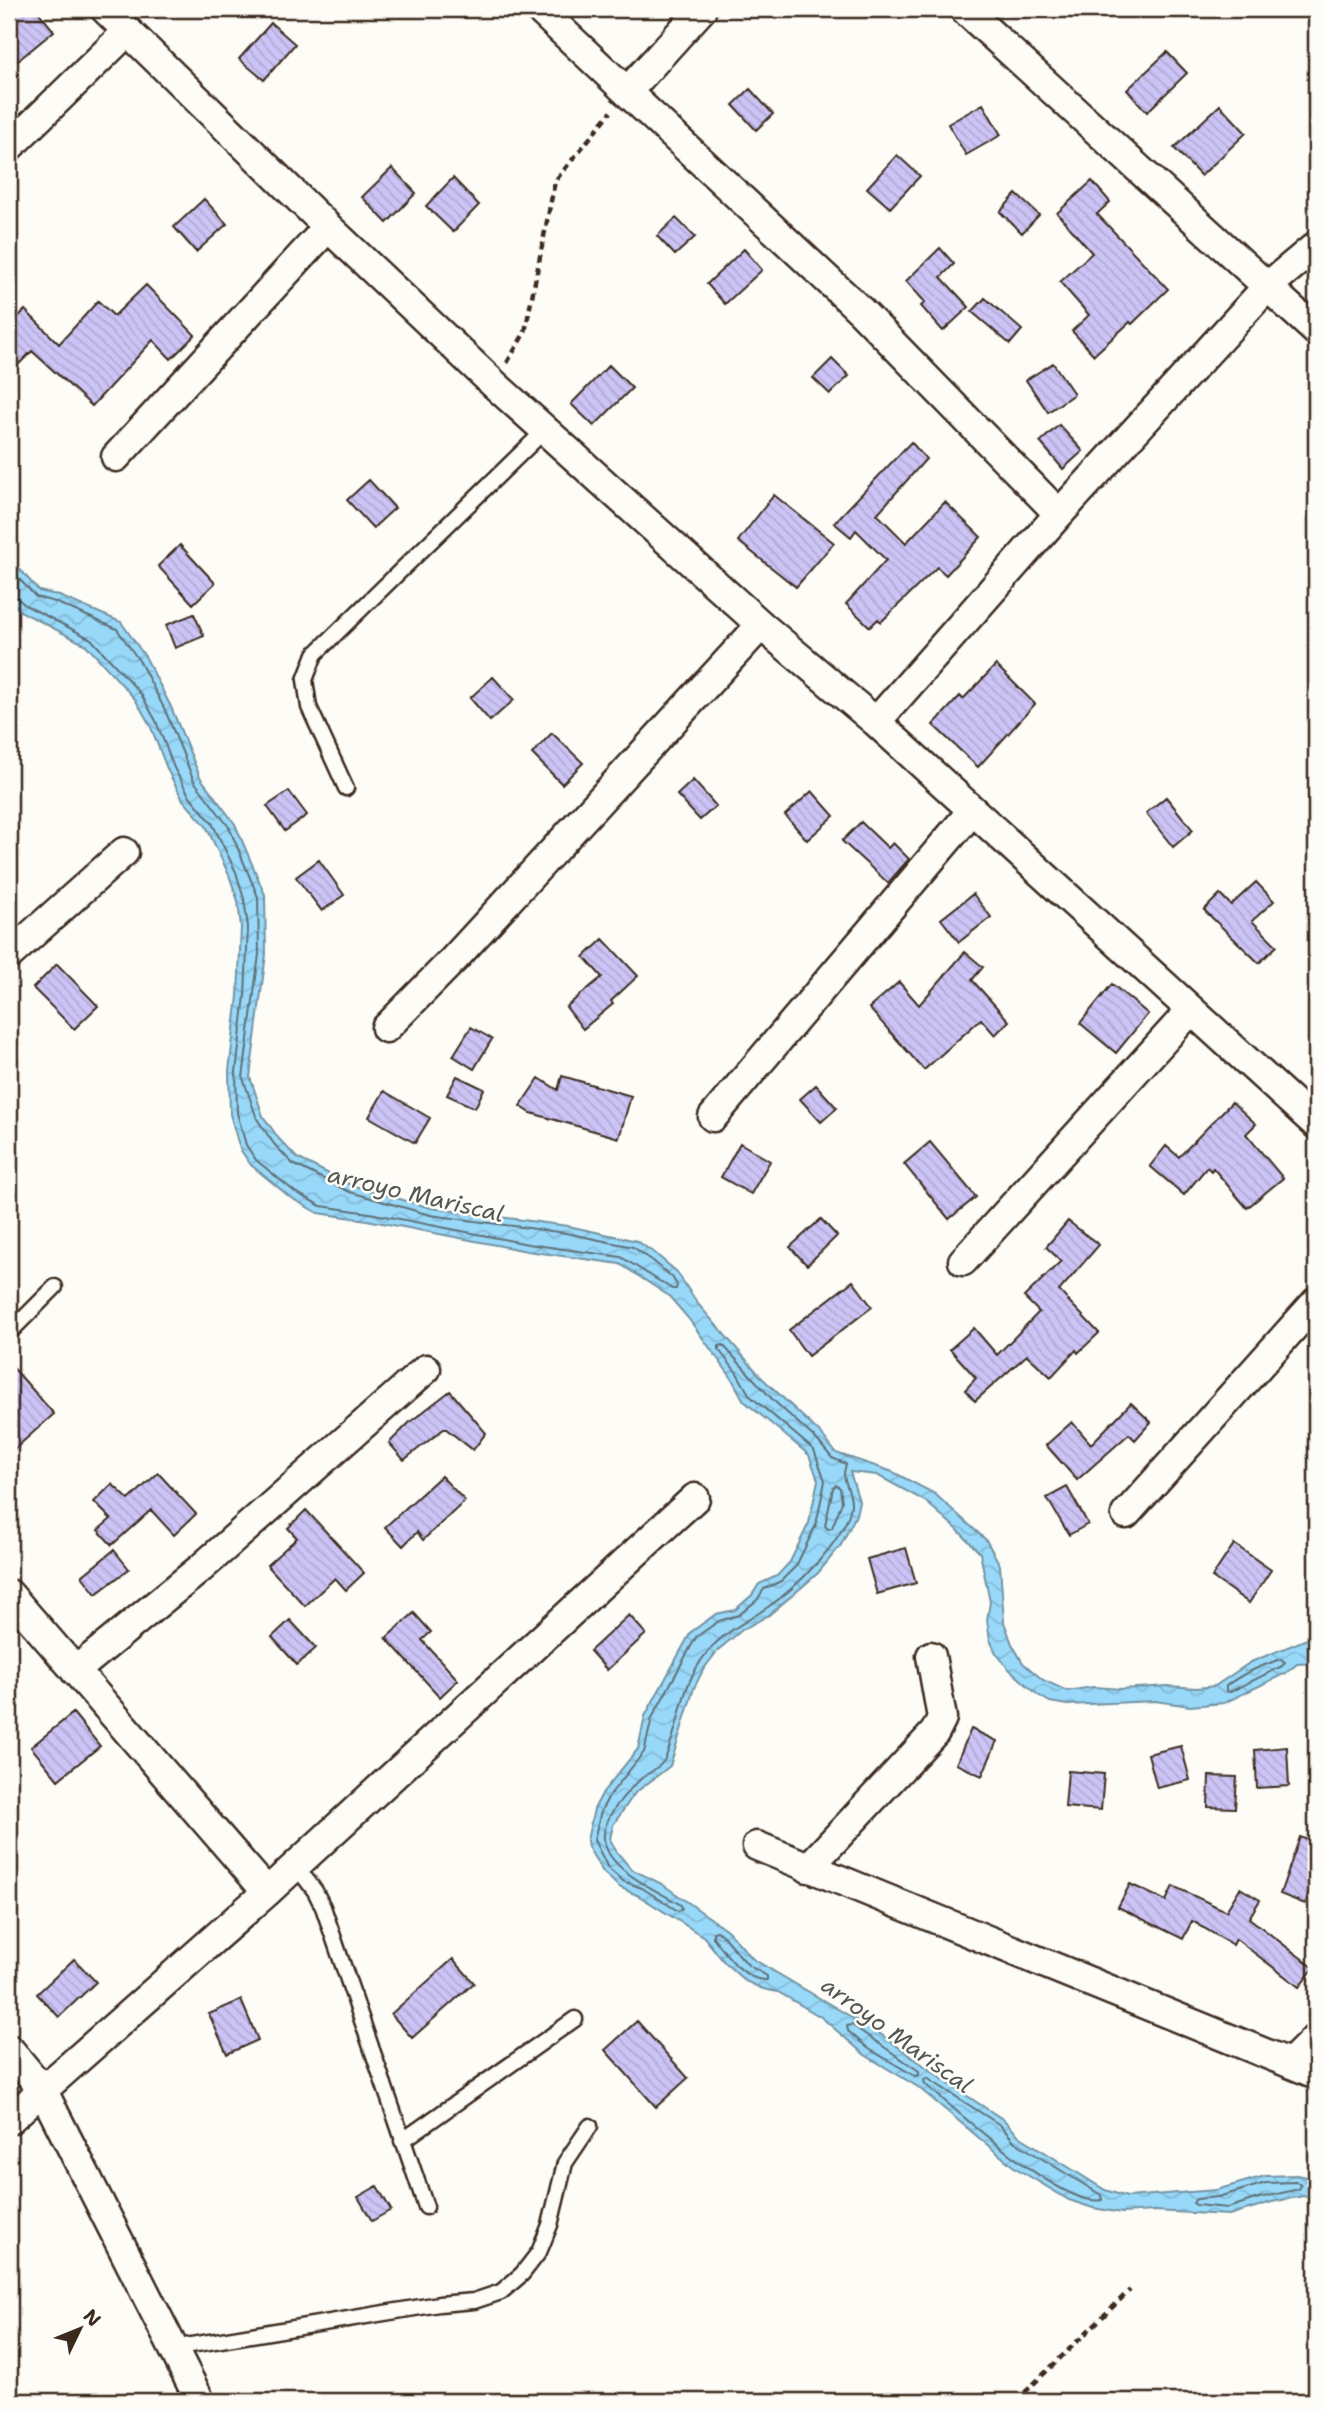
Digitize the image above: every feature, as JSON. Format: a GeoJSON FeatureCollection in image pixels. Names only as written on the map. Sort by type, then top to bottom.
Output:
{"type":"FeatureCollection","features":[{"type":"Feature","properties":{"kind":"street"},"geometry":{"type":"LineString","coordinates":[[105,9],[495,385],[761,625],[876,722],[1316,1124]]}},
{"type":"Feature","properties":{"kind":"street"},"geometry":{"type":"LineString","coordinates":[[539,9],[861,311],[1059,514]]}},
{"type":"Feature","properties":{"kind":"street"},"geometry":{"type":"LineString","coordinates":[[627,92],[702,9]]}},
{"type":"Feature","properties":{"kind":"street"},"geometry":{"type":"LineString","coordinates":[[964,9],[1316,331]]}},
{"type":"Feature","properties":{"kind":"street"},"geometry":{"type":"LineString","coordinates":[[9,147],[128,31]]}},
{"type":"Feature","properties":{"kind":"street"},"geometry":{"type":"LineString","coordinates":[[116,457],[328,226]]}},
{"type":"Feature","properties":{"kind":"street"},"geometry":{"type":"LineString","coordinates":[[876,722],[1059,514],[1268,286],[1316,246]]}},
{"type":"Feature","properties":{"kind":"street"},"geometry":{"type":"LineString","coordinates":[[386,1028],[454,959],[761,625]]}},
{"type":"Feature","properties":{"kind":"street"},"geometry":{"type":"LineString","coordinates":[[713,1117],[972,811]]}},
{"type":"Feature","properties":{"kind":"street"},"geometry":{"type":"LineString","coordinates":[[9,955],[124,852]]}},
{"type":"Feature","properties":{"kind":"street"},"geometry":{"type":"LineString","coordinates":[[963,1261],[1191,1010]]}},
{"type":"Feature","properties":{"kind":"street"},"geometry":{"type":"LineString","coordinates":[[1126,1514],[1316,1302]]}},
{"type":"Feature","properties":{"kind":"street"},"geometry":{"type":"LineString","coordinates":[[75,1671],[201,1568],[426,1369]]}},
{"type":"Feature","properties":{"kind":"street"},"geometry":{"type":"LineString","coordinates":[[9,2120],[268,1892],[695,1497]]}},
{"type":"Feature","properties":{"kind":"street"},"geometry":{"type":"LineString","coordinates":[[9,1594],[268,1892]]}},
{"type":"Feature","properties":{"kind":"street"},"geometry":{"type":"LineString","coordinates":[[808,1868],[935,1732],[942,1718],[931,1656]]}},
{"type":"Feature","properties":{"kind":"street"},"geometry":{"type":"LineString","coordinates":[[757,1846],[1304,2068],[1316,2038]]}},
{"type":"Feature","properties":{"kind":"street"},"geometry":{"type":"LineString","coordinates":[[9,2049],[42,2090],[200,2401]]}},
{"type":"Feature","properties":{"kind":"lane"},"geometry":{"type":"LineString","coordinates":[[346,788],[309,707],[305,680],[315,653],[545,430]]}},
{"type":"Feature","properties":{"kind":"lane"},"geometry":{"type":"LineString","coordinates":[[9,1333],[55,1287]]}},
{"type":"Feature","properties":{"kind":"lane"},"geometry":{"type":"LineString","coordinates":[[296,1866],[315,1891],[323,1907],[426,2207]]}},
{"type":"Feature","properties":{"kind":"lane"},"geometry":{"type":"LineString","coordinates":[[402,2141],[575,2019]]}},
{"type":"Feature","properties":{"kind":"lane"},"geometry":{"type":"LineString","coordinates":[[173,2348],[439,2304],[474,2301],[501,2292],[522,2274],[538,2252],[550,2225],[565,2162],[590,2126]]}},
{"type":"Feature","properties":{"kind":"path"},"geometry":{"type":"LineString","coordinates":[[495,385],[525,332],[555,181],[627,92]]}},
{"type":"Feature","properties":{"kind":"path"},"geometry":{"type":"LineString","coordinates":[[1016,2401],[1130,2290]]}},
{"type":"Feature","properties":{"kind":"water"},"geometry":{"type":"Polygon","coordinates":[[[9,551],[15,564],[39,591],[57,595],[121,622],[146,658],[171,707],[200,777],[235,824],[265,895],[266,954],[250,1077],[263,1116],[297,1158],[351,1185],[431,1208],[568,1226],[637,1241],[677,1272],[697,1303],[762,1378],[822,1435],[836,1453],[893,1472],[935,1494],[986,1540],[1000,1565],[1004,1622],[1012,1644],[1023,1663],[1043,1680],[1067,1691],[1093,1687],[1121,1689],[1215,1686],[1251,1662],[1307,1639],[1316,1638],[1316,1663],[1297,1664],[1286,1673],[1224,1703],[1190,1706],[1155,1701],[1067,1705],[1050,1702],[1038,1695],[1008,1668],[996,1653],[990,1640],[987,1620],[990,1602],[980,1553],[925,1501],[877,1475],[850,1472],[859,1501],[856,1515],[841,1545],[818,1573],[802,1587],[769,1615],[742,1630],[718,1650],[694,1688],[670,1766],[635,1793],[613,1825],[610,1839],[631,1869],[662,1884],[727,1930],[753,1959],[882,2035],[1004,2120],[1019,2136],[1105,2190],[1127,2197],[1216,2190],[1265,2176],[1297,2175],[1316,2179],[1316,2199],[1303,2196],[1229,2215],[1154,2211],[1122,2213],[1069,2200],[1014,2167],[918,2087],[865,2055],[821,2017],[778,1992],[745,1981],[725,1963],[704,1937],[639,1896],[619,1887],[603,1872],[588,1847],[587,1840],[594,1809],[603,1792],[638,1749],[645,1716],[691,1632],[716,1614],[735,1610],[752,1595],[759,1584],[777,1576],[790,1562],[809,1523],[818,1480],[809,1455],[744,1401],[731,1377],[669,1296],[620,1264],[527,1251],[318,1213],[291,1198],[251,1165],[240,1149],[230,1114],[229,1071],[238,996],[241,927],[238,901],[229,875],[206,826],[183,800],[150,725],[135,699],[86,645],[20,611],[9,599],[9,551]]]}},
{"type":"Feature","properties":{"kind":"building"},"geometry":{"type":"Polygon","coordinates":[[[16,9],[36,9],[54,31],[9,68],[9,14],[16,9]]]}},
{"type":"Feature","properties":{"kind":"building"},"geometry":{"type":"Polygon","coordinates":[[[271,23],[295,44],[264,80],[239,59],[271,23]]]}},
{"type":"Feature","properties":{"kind":"building"},"geometry":{"type":"Polygon","coordinates":[[[1167,52],[1187,73],[1147,112],[1127,90],[1167,52]]]}},
{"type":"Feature","properties":{"kind":"building"},"geometry":{"type":"Polygon","coordinates":[[[750,89],[773,114],[756,130],[733,105],[750,89]]]}},
{"type":"Feature","properties":{"kind":"building"},"geometry":{"type":"Polygon","coordinates":[[[983,104],[1001,135],[966,155],[948,124],[983,104]]]}},
{"type":"Feature","properties":{"kind":"building"},"geometry":{"type":"Polygon","coordinates":[[[1220,105],[1246,133],[1201,176],[1174,148],[1220,105]]]}},
{"type":"Feature","properties":{"kind":"building"},"geometry":{"type":"Polygon","coordinates":[[[897,155],[920,176],[890,208],[867,188],[897,155]]]}},
{"type":"Feature","properties":{"kind":"building"},"geometry":{"type":"Polygon","coordinates":[[[392,168],[416,193],[387,223],[362,197],[392,168]]]}},
{"type":"Feature","properties":{"kind":"building"},"geometry":{"type":"Polygon","coordinates":[[[453,178],[479,205],[453,232],[426,206],[453,178]]]}},
{"type":"Feature","properties":{"kind":"building"},"geometry":{"type":"Polygon","coordinates":[[[1092,181],[1110,202],[1097,214],[1168,289],[1132,324],[1130,322],[1094,355],[1072,331],[1089,315],[1060,282],[1092,253],[1057,213],[1092,181]]]}},
{"type":"Feature","properties":{"kind":"building"},"geometry":{"type":"Polygon","coordinates":[[[1016,194],[1039,215],[1022,233],[1000,212],[1016,194]]]}},
{"type":"Feature","properties":{"kind":"building"},"geometry":{"type":"Polygon","coordinates":[[[204,199],[227,224],[196,252],[174,227],[204,199]]]}},
{"type":"Feature","properties":{"kind":"building"},"geometry":{"type":"Polygon","coordinates":[[[676,218],[695,237],[675,255],[657,236],[676,218]]]}},
{"type":"Feature","properties":{"kind":"building"},"geometry":{"type":"Polygon","coordinates":[[[940,248],[954,264],[941,277],[969,307],[943,331],[921,306],[925,302],[906,281],[940,248]]]}},
{"type":"Feature","properties":{"kind":"building"},"geometry":{"type":"Polygon","coordinates":[[[744,249],[762,270],[725,304],[707,284],[744,249]]]}},
{"type":"Feature","properties":{"kind":"building"},"geometry":{"type":"Polygon","coordinates":[[[146,285],[195,335],[171,359],[153,340],[92,406],[32,351],[9,374],[9,326],[25,310],[59,344],[98,301],[114,316],[146,285]]]}},
{"type":"Feature","properties":{"kind":"building"},"geometry":{"type":"Polygon","coordinates":[[[985,298],[1022,330],[1010,344],[972,312],[985,298]]]}},
{"type":"Feature","properties":{"kind":"building"},"geometry":{"type":"Polygon","coordinates":[[[832,359],[849,376],[830,394],[813,378],[832,359]]]}},
{"type":"Feature","properties":{"kind":"building"},"geometry":{"type":"Polygon","coordinates":[[[1053,363],[1074,394],[1048,412],[1026,380],[1053,363]]]}},
{"type":"Feature","properties":{"kind":"building"},"geometry":{"type":"Polygon","coordinates":[[[609,365],[632,388],[594,426],[571,404],[609,365]]]}},
{"type":"Feature","properties":{"kind":"building"},"geometry":{"type":"Polygon","coordinates":[[[1059,425],[1083,451],[1063,469],[1040,442],[1059,425]]]}},
{"type":"Feature","properties":{"kind":"building"},"geometry":{"type":"Polygon","coordinates":[[[911,442],[926,459],[877,514],[906,543],[945,502],[981,537],[946,575],[937,567],[881,622],[878,619],[870,627],[846,604],[886,560],[856,530],[851,537],[834,523],[911,442]]]}},
{"type":"Feature","properties":{"kind":"building"},"geometry":{"type":"Polygon","coordinates":[[[369,480],[395,508],[373,528],[347,500],[369,480]]]}},
{"type":"Feature","properties":{"kind":"building"},"geometry":{"type":"Polygon","coordinates":[[[774,495],[834,543],[796,587],[738,541],[774,495]]]}},
{"type":"Feature","properties":{"kind":"building"},"geometry":{"type":"Polygon","coordinates":[[[180,545],[215,583],[193,604],[158,566],[180,545]]]}},
{"type":"Feature","properties":{"kind":"building"},"geometry":{"type":"Polygon","coordinates":[[[194,614],[204,636],[175,648],[166,625],[194,614]]]}},
{"type":"Feature","properties":{"kind":"building"},"geometry":{"type":"Polygon","coordinates":[[[996,665],[1035,704],[978,767],[933,725],[960,696],[963,699],[996,665]]]}},
{"type":"Feature","properties":{"kind":"building"},"geometry":{"type":"Polygon","coordinates":[[[493,677],[514,700],[490,721],[470,698],[493,677]]]}},
{"type":"Feature","properties":{"kind":"building"},"geometry":{"type":"Polygon","coordinates":[[[552,733],[583,763],[562,784],[532,754],[552,733]]]}},
{"type":"Feature","properties":{"kind":"building"},"geometry":{"type":"Polygon","coordinates":[[[693,780],[716,806],[700,820],[677,795],[693,780]]]}},
{"type":"Feature","properties":{"kind":"building"},"geometry":{"type":"Polygon","coordinates":[[[289,791],[307,815],[285,831],[267,806],[289,791]]]}},
{"type":"Feature","properties":{"kind":"building"},"geometry":{"type":"Polygon","coordinates":[[[812,791],[834,816],[807,840],[785,815],[812,791]]]}},
{"type":"Feature","properties":{"kind":"building"},"geometry":{"type":"Polygon","coordinates":[[[1166,797],[1193,830],[1173,847],[1146,813],[1166,797]]]}},
{"type":"Feature","properties":{"kind":"building"},"geometry":{"type":"Polygon","coordinates":[[[861,822],[888,848],[893,843],[909,859],[888,883],[842,841],[861,822]]]}},
{"type":"Feature","properties":{"kind":"building"},"geometry":{"type":"Polygon","coordinates":[[[319,860],[344,895],[322,911],[296,877],[319,860]]]}},
{"type":"Feature","properties":{"kind":"building"},"geometry":{"type":"Polygon","coordinates":[[[1256,882],[1274,901],[1252,921],[1277,946],[1259,963],[1204,910],[1220,894],[1231,905],[1256,882]]]}},
{"type":"Feature","properties":{"kind":"building"},"geometry":{"type":"Polygon","coordinates":[[[973,894],[991,917],[959,942],[941,919],[973,894]]]}},
{"type":"Feature","properties":{"kind":"building"},"geometry":{"type":"Polygon","coordinates":[[[603,939],[638,976],[611,1001],[613,1004],[583,1029],[566,1007],[602,977],[584,957],[603,939]]]}},
{"type":"Feature","properties":{"kind":"building"},"geometry":{"type":"Polygon","coordinates":[[[965,952],[983,967],[972,980],[1009,1021],[995,1035],[981,1019],[924,1070],[869,1008],[899,982],[919,1005],[965,952]]]}},
{"type":"Feature","properties":{"kind":"building"},"geometry":{"type":"Polygon","coordinates":[[[57,964],[98,1006],[74,1029],[33,988],[57,964]]]}},
{"type":"Feature","properties":{"kind":"building"},"geometry":{"type":"Polygon","coordinates":[[[1112,984],[1148,1014],[1116,1053],[1080,1023],[1112,984]]]}},
{"type":"Feature","properties":{"kind":"building"},"geometry":{"type":"Polygon","coordinates":[[[471,1027],[492,1039],[474,1069],[453,1056],[471,1027]]]}},
{"type":"Feature","properties":{"kind":"building"},"geometry":{"type":"Polygon","coordinates":[[[457,1076],[484,1089],[475,1108],[447,1095],[457,1076]]]}},
{"type":"Feature","properties":{"kind":"building"},"geometry":{"type":"Polygon","coordinates":[[[562,1076],[631,1096],[619,1138],[531,1113],[520,1106],[539,1078],[558,1090],[562,1076]]]}},
{"type":"Feature","properties":{"kind":"building"},"geometry":{"type":"Polygon","coordinates":[[[816,1085],[837,1108],[821,1122],[800,1099],[816,1085]]]}},
{"type":"Feature","properties":{"kind":"building"},"geometry":{"type":"Polygon","coordinates":[[[384,1091],[430,1118],[415,1143],[369,1117],[384,1091]]]}},
{"type":"Feature","properties":{"kind":"building"},"geometry":{"type":"Polygon","coordinates":[[[1232,1102],[1256,1124],[1246,1134],[1283,1178],[1247,1208],[1213,1168],[1211,1171],[1207,1167],[1184,1195],[1150,1166],[1166,1146],[1179,1157],[1232,1102]]]}},
{"type":"Feature","properties":{"kind":"building"},"geometry":{"type":"Polygon","coordinates":[[[930,1142],[976,1197],[949,1219],[904,1164],[930,1142]]]}},
{"type":"Feature","properties":{"kind":"building"},"geometry":{"type":"Polygon","coordinates":[[[740,1143],[770,1161],[751,1194],[721,1177],[740,1143]]]}},
{"type":"Feature","properties":{"kind":"building"},"geometry":{"type":"Polygon","coordinates":[[[821,1219],[837,1236],[807,1265],[790,1247],[821,1219]]]}},
{"type":"Feature","properties":{"kind":"building"},"geometry":{"type":"Polygon","coordinates":[[[1068,1221],[1099,1245],[1059,1291],[1099,1333],[1078,1353],[1076,1350],[1051,1377],[1027,1355],[975,1401],[965,1390],[976,1378],[950,1349],[974,1328],[997,1355],[1039,1312],[1024,1297],[1061,1261],[1046,1247],[1068,1221]]]}},
{"type":"Feature","properties":{"kind":"building"},"geometry":{"type":"Polygon","coordinates":[[[853,1281],[872,1307],[808,1356],[789,1330],[853,1281]]]}},
{"type":"Feature","properties":{"kind":"building"},"geometry":{"type":"Polygon","coordinates":[[[9,1363],[54,1414],[9,1454],[9,1363]]]}},
{"type":"Feature","properties":{"kind":"building"},"geometry":{"type":"Polygon","coordinates":[[[450,1391],[486,1433],[473,1450],[445,1428],[404,1460],[389,1443],[410,1422],[450,1391]]]}},
{"type":"Feature","properties":{"kind":"building"},"geometry":{"type":"Polygon","coordinates":[[[1131,1403],[1151,1422],[1135,1440],[1129,1434],[1077,1480],[1046,1445],[1072,1422],[1091,1444],[1131,1403]]]}},
{"type":"Feature","properties":{"kind":"building"},"geometry":{"type":"Polygon","coordinates":[[[158,1473],[196,1514],[174,1535],[151,1510],[112,1545],[98,1530],[111,1519],[94,1502],[112,1484],[129,1500],[158,1473]]]}},
{"type":"Feature","properties":{"kind":"building"},"geometry":{"type":"Polygon","coordinates":[[[441,1476],[465,1501],[423,1540],[417,1532],[403,1546],[385,1527],[441,1476]]]}},
{"type":"Feature","properties":{"kind":"building"},"geometry":{"type":"Polygon","coordinates":[[[1067,1487],[1088,1524],[1069,1535],[1047,1498],[1067,1487]]]}},
{"type":"Feature","properties":{"kind":"building"},"geometry":{"type":"Polygon","coordinates":[[[306,1510],[364,1573],[346,1590],[335,1578],[305,1606],[267,1565],[297,1538],[288,1528],[306,1510]]]}},
{"type":"Feature","properties":{"kind":"building"},"geometry":{"type":"Polygon","coordinates":[[[1234,1544],[1271,1570],[1249,1603],[1212,1577],[1234,1544]]]}},
{"type":"Feature","properties":{"kind":"building"},"geometry":{"type":"Polygon","coordinates":[[[906,1548],[916,1583],[877,1594],[867,1559],[906,1548]]]}},
{"type":"Feature","properties":{"kind":"building"},"geometry":{"type":"Polygon","coordinates":[[[114,1550],[129,1569],[96,1594],[82,1576],[114,1550]]]}},
{"type":"Feature","properties":{"kind":"building"},"geometry":{"type":"Polygon","coordinates":[[[414,1613],[431,1632],[422,1640],[458,1680],[440,1697],[386,1638],[414,1613]]]}},
{"type":"Feature","properties":{"kind":"building"},"geometry":{"type":"Polygon","coordinates":[[[629,1615],[646,1634],[607,1670],[590,1651],[629,1615]]]}},
{"type":"Feature","properties":{"kind":"building"},"geometry":{"type":"Polygon","coordinates":[[[290,1620],[316,1648],[297,1665],[272,1637],[290,1620]]]}},
{"type":"Feature","properties":{"kind":"building"},"geometry":{"type":"Polygon","coordinates":[[[73,1713],[100,1746],[58,1780],[31,1747],[73,1713]]]}},
{"type":"Feature","properties":{"kind":"building"},"geometry":{"type":"Polygon","coordinates":[[[971,1729],[997,1741],[982,1776],[956,1764],[971,1729]]]}},
{"type":"Feature","properties":{"kind":"building"},"geometry":{"type":"Polygon","coordinates":[[[1181,1746],[1190,1780],[1157,1788],[1148,1754],[1181,1746]]]}},
{"type":"Feature","properties":{"kind":"building"},"geometry":{"type":"Polygon","coordinates":[[[1287,1747],[1289,1786],[1257,1788],[1255,1750],[1287,1747]]]}},
{"type":"Feature","properties":{"kind":"building"},"geometry":{"type":"Polygon","coordinates":[[[1068,1771],[1104,1774],[1101,1810],[1065,1807],[1068,1771]]]}},
{"type":"Feature","properties":{"kind":"building"},"geometry":{"type":"Polygon","coordinates":[[[1209,1776],[1237,1777],[1235,1808],[1208,1807],[1209,1776]]]}},
{"type":"Feature","properties":{"kind":"building"},"geometry":{"type":"Polygon","coordinates":[[[1300,1837],[1316,1843],[1316,1873],[1305,1904],[1280,1894],[1300,1837]]]}},
{"type":"Feature","properties":{"kind":"building"},"geometry":{"type":"Polygon","coordinates":[[[1130,1884],[1166,1901],[1173,1886],[1226,1911],[1240,1888],[1260,1900],[1249,1918],[1314,1968],[1299,1987],[1236,1939],[1233,1945],[1192,1921],[1183,1939],[1118,1907],[1130,1884]]]}},
{"type":"Feature","properties":{"kind":"building"},"geometry":{"type":"Polygon","coordinates":[[[74,1959],[96,1982],[59,2017],[37,1994],[74,1959]]]}},
{"type":"Feature","properties":{"kind":"building"},"geometry":{"type":"Polygon","coordinates":[[[453,1959],[474,1983],[412,2038],[391,2014],[453,1959]]]}},
{"type":"Feature","properties":{"kind":"building"},"geometry":{"type":"Polygon","coordinates":[[[241,2000],[258,2040],[227,2054],[209,2014],[241,2000]]]}},
{"type":"Feature","properties":{"kind":"building"},"geometry":{"type":"Polygon","coordinates":[[[637,2021],[688,2078],[656,2107],[605,2050],[637,2021]]]}},
{"type":"Feature","properties":{"kind":"building"},"geometry":{"type":"Polygon","coordinates":[[[377,2186],[391,2210],[372,2221],[358,2197],[377,2186]]]}},
{"type":"Feature","properties":{"kind":"water label","name":"arroyo Mariscal"},"geometry":{"type":"Point","coordinates":[416,1194]}},
{"type":"Feature","properties":{"kind":"water label","name":"arroyo Mariscal"},"geometry":{"type":"Point","coordinates":[897,2035]}}]}
